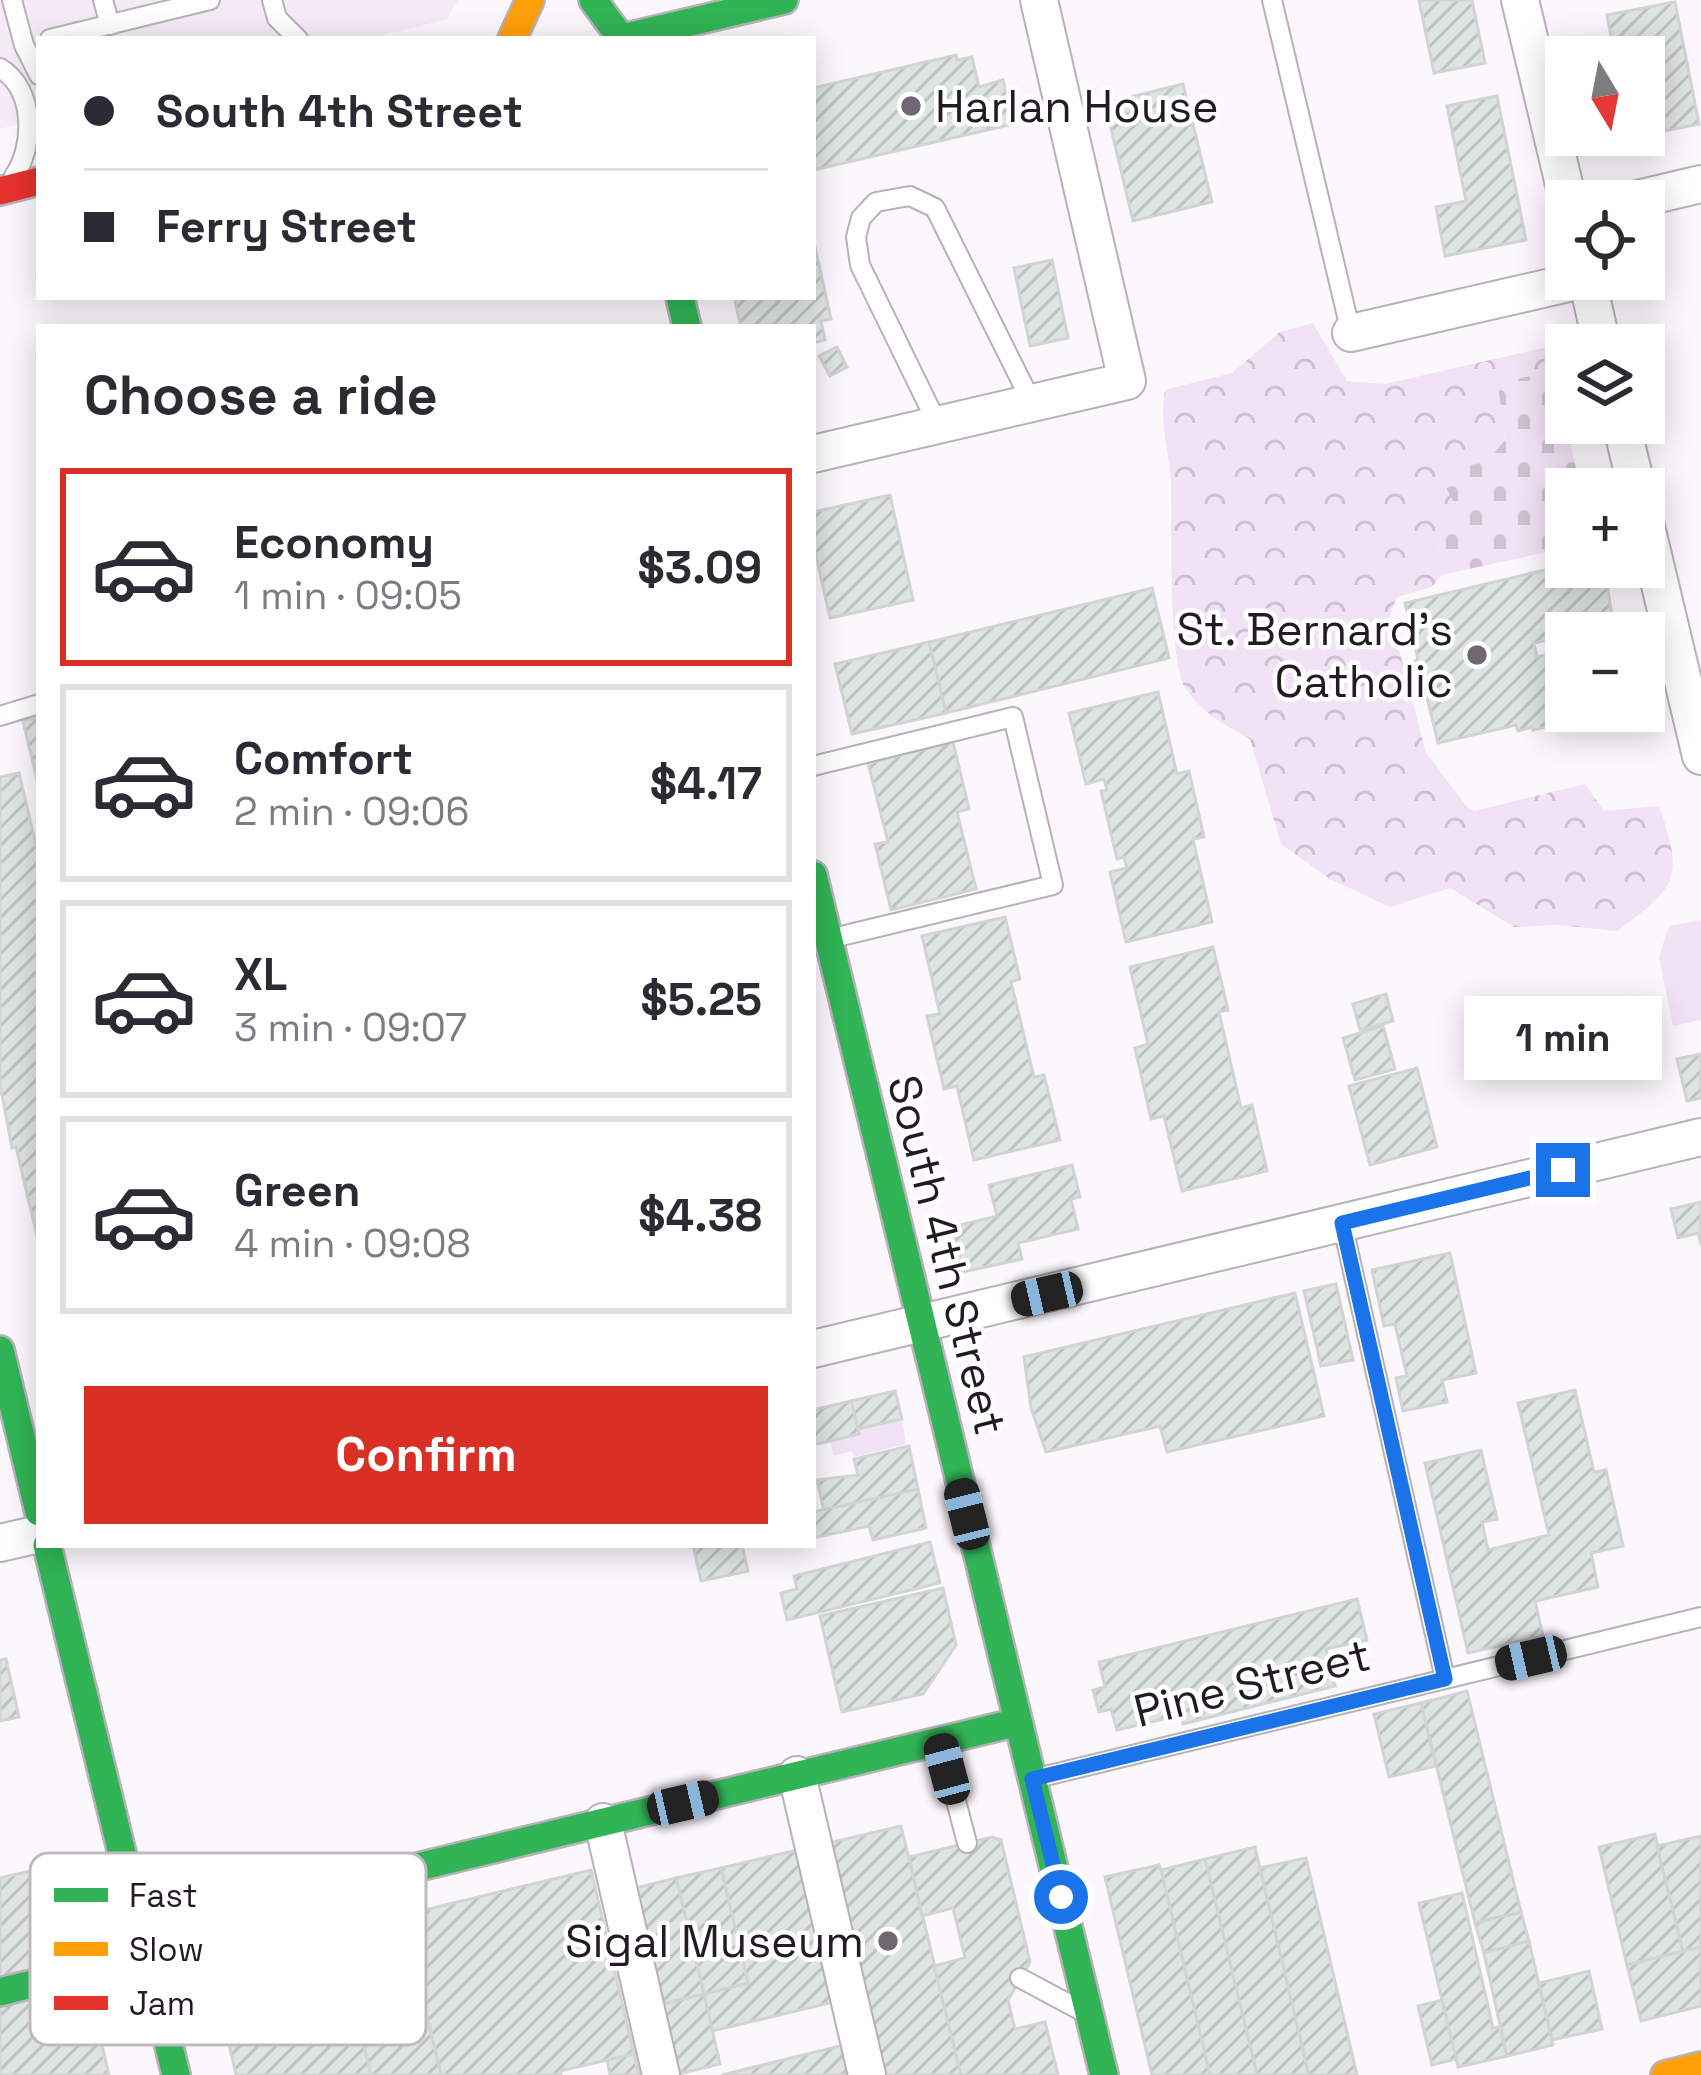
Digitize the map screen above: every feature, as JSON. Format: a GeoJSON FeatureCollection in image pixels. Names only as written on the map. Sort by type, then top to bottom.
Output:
{"type":"FeatureCollection","features":[{"type":"Feature","properties":{"kind":"street"},"geometry":{"type":"LineString","coordinates":[[513,36],[530,0]]}},
{"type":"Feature","properties":{"kind":"street"},"geometry":{"type":"LineString","coordinates":[[593,0],[618,36]]}},
{"type":"Feature","properties":{"kind":"street"},"geometry":{"type":"LineString","coordinates":[[617,0],[620,36]]}},
{"type":"Feature","properties":{"kind":"street"},"geometry":{"type":"LineString","coordinates":[[633,36],[784,0]]}},
{"type":"Feature","properties":{"kind":"street"},"geometry":{"type":"LineString","coordinates":[[816,453],[1127,381],[1039,0]]}},
{"type":"Feature","properties":{"kind":"street"},"geometry":{"type":"LineString","coordinates":[[1520,0],[1563,180]]}},
{"type":"Feature","properties":{"kind":"street"},"geometry":{"type":"LineString","coordinates":[[2,190],[36,182]]}},
{"type":"Feature","properties":{"kind":"street"},"geometry":{"type":"LineString","coordinates":[[1665,192],[1701,184]]}},
{"type":"Feature","properties":{"kind":"street"},"geometry":{"type":"LineString","coordinates":[[1351,333],[1545,288]]}},
{"type":"Feature","properties":{"kind":"street"},"geometry":{"type":"LineString","coordinates":[[1661,588],[1701,756]]}},
{"type":"Feature","properties":{"kind":"street","name":"South 4th Street"},"geometry":{"type":"LineString","coordinates":[[816,897],[1104,2075]]}},
{"type":"Feature","properties":{"kind":"street"},"geometry":{"type":"LineString","coordinates":[[816,1347],[1701,1137]]}},
{"type":"Feature","properties":{"kind":"street"},"geometry":{"type":"LineString","coordinates":[[0,1350],[36,1500]]}},
{"type":"Feature","properties":{"kind":"street"},"geometry":{"type":"LineString","coordinates":[[0,1543],[36,1535]]}},
{"type":"Feature","properties":{"kind":"street"},"geometry":{"type":"LineString","coordinates":[[48,1548],[122,1853]]}},
{"type":"Feature","properties":{"kind":"street"},"geometry":{"type":"LineString","coordinates":[[426,1865],[1018,1722]]}},
{"type":"Feature","properties":{"kind":"street"},"geometry":{"type":"LineString","coordinates":[[796,1775],[867,2075]]}},
{"type":"Feature","properties":{"kind":"street"},"geometry":{"type":"LineString","coordinates":[[603,1822],[661,2075]]}},
{"type":"Feature","properties":{"kind":"street"},"geometry":{"type":"LineString","coordinates":[[0,1992],[30,1985]]}},
{"type":"Feature","properties":{"kind":"street"},"geometry":{"type":"LineString","coordinates":[[169,2045],[176,2075]]}},
{"type":"Feature","properties":{"kind":"street"},"geometry":{"type":"LineString","coordinates":[[1665,2075],[1701,2066]]}},
{"type":"Feature","properties":{"kind":"lane"},"geometry":{"type":"LineString","coordinates":[[12,0],[32,44]]}},
{"type":"Feature","properties":{"kind":"lane"},"geometry":{"type":"LineString","coordinates":[[103,0],[110,25]]}},
{"type":"Feature","properties":{"kind":"lane"},"geometry":{"type":"LineString","coordinates":[[63,36],[210,0]]}},
{"type":"Feature","properties":{"kind":"lane"},"geometry":{"type":"LineString","coordinates":[[1272,0],[1351,333]]}},
{"type":"Feature","properties":{"kind":"lane"},"geometry":{"type":"LineString","coordinates":[[274,9],[296,36]]}},
{"type":"Feature","properties":{"kind":"lane"},"geometry":{"type":"LineString","coordinates":[[0,68],[20,89],[31,136],[22,164],[2,190]]}},
{"type":"Feature","properties":{"kind":"lane"},"geometry":{"type":"LineString","coordinates":[[938,425],[860,265],[858,226],[876,202],[910,196],[935,208],[1032,403]]}},
{"type":"Feature","properties":{"kind":"lane"},"geometry":{"type":"LineString","coordinates":[[0,716],[36,705]]}},
{"type":"Feature","properties":{"kind":"lane"},"geometry":{"type":"LineString","coordinates":[[816,765],[1013,717],[1053,885],[828,939]]}},
{"type":"Feature","properties":{"kind":"lane"},"geometry":{"type":"LineString","coordinates":[[1342,1223],[1445,1679]]}},
{"type":"Feature","properties":{"kind":"lane","name":"Pine Street"},"geometry":{"type":"LineString","coordinates":[[1032,1779],[1701,1617]]}},
{"type":"Feature","properties":{"kind":"lane"},"geometry":{"type":"LineString","coordinates":[[940,1740],[967,1843]]}},
{"type":"Feature","properties":{"kind":"lane"},"geometry":{"type":"LineString","coordinates":[[1020,1978],[1089,2015]]}},
{"type":"Feature","properties":{"kind":"shaded area"},"geometry":{"type":"Polygon","coordinates":[[[0,0],[458,0],[447,19],[381,36],[36,36],[36,120],[0,129],[0,0]]]}},
{"type":"Feature","properties":{"kind":"green space"},"geometry":{"type":"Polygon","coordinates":[[[1313,323],[1347,381],[1385,384],[1545,347],[1545,372],[1499,384],[1505,441],[1487,462],[1461,470],[1452,499],[1455,528],[1438,542],[1441,575],[1432,587],[1397,597],[1390,615],[1426,753],[1467,807],[1474,811],[1585,784],[1604,811],[1659,806],[1672,849],[1670,879],[1653,903],[1617,931],[1558,925],[1514,927],[1450,888],[1390,907],[1330,879],[1281,844],[1250,739],[1206,711],[1185,687],[1173,621],[1165,390],[1232,373],[1280,332],[1313,323]]]}},
{"type":"Feature","properties":{"kind":"green space"},"geometry":{"type":"Polygon","coordinates":[[[1545,372],[1545,444],[1570,444],[1576,468],[1545,468],[1545,553],[1441,575],[1438,542],[1455,528],[1452,499],[1437,471],[1487,462],[1505,440],[1498,384],[1545,372]]]}},
{"type":"Feature","properties":{"kind":"green space"},"geometry":{"type":"Polygon","coordinates":[[[1701,920],[1701,1020],[1673,1026],[1659,957],[1669,926],[1701,920]]]}},
{"type":"Feature","properties":{"kind":"green space"},"geometry":{"type":"Polygon","coordinates":[[[902,1419],[906,1444],[854,1457],[852,1451],[834,1456],[830,1441],[902,1419]]]}},
{"type":"Feature","properties":{"kind":"building"},"geometry":{"type":"Polygon","coordinates":[[[1419,0],[1472,0],[1485,63],[1434,73],[1419,0]]]}},
{"type":"Feature","properties":{"kind":"building"},"geometry":{"type":"Polygon","coordinates":[[[1675,2],[1699,124],[1665,131],[1665,36],[1611,36],[1607,15],[1675,2]]]}},
{"type":"Feature","properties":{"kind":"building","name":"Harlan House"},"geometry":{"type":"Polygon","coordinates":[[[956,55],[957,60],[972,57],[979,87],[1003,80],[1013,124],[816,169],[816,87],[956,55]]]}},
{"type":"Feature","properties":{"kind":"building"},"geometry":{"type":"Polygon","coordinates":[[[1183,84],[1212,202],[1133,221],[1105,103],[1183,84]]]}},
{"type":"Feature","properties":{"kind":"building"},"geometry":{"type":"Polygon","coordinates":[[[1497,96],[1526,240],[1445,256],[1436,207],[1466,201],[1447,106],[1497,96]]]}},
{"type":"Feature","properties":{"kind":"building"},"geometry":{"type":"Polygon","coordinates":[[[816,252],[831,319],[821,321],[825,340],[816,342],[816,324],[740,324],[735,300],[816,300],[816,252]]]}},
{"type":"Feature","properties":{"kind":"building"},"geometry":{"type":"Polygon","coordinates":[[[1052,260],[1068,338],[1030,346],[1014,268],[1052,260]]]}},
{"type":"Feature","properties":{"kind":"building"},"geometry":{"type":"Polygon","coordinates":[[[837,347],[847,367],[830,376],[819,356],[837,347]]]}},
{"type":"Feature","properties":{"kind":"building"},"geometry":{"type":"Polygon","coordinates":[[[890,495],[913,600],[830,618],[816,555],[816,511],[890,495]]]}},
{"type":"Feature","properties":{"kind":"building","name":"St. Bernard's Catholic"},"geometry":{"type":"Polygon","coordinates":[[[1545,570],[1545,588],[1608,588],[1611,612],[1545,612],[1545,640],[1534,643],[1537,657],[1545,655],[1545,727],[1518,731],[1516,725],[1438,743],[1413,662],[1418,660],[1405,603],[1545,570]]]}},
{"type":"Feature","properties":{"kind":"building"},"geometry":{"type":"Polygon","coordinates":[[[1152,588],[1169,658],[946,713],[929,642],[1152,588]]]}},
{"type":"Feature","properties":{"kind":"building"},"geometry":{"type":"Polygon","coordinates":[[[929,642],[946,713],[852,734],[835,664],[929,642]]]}},
{"type":"Feature","properties":{"kind":"building"},"geometry":{"type":"Polygon","coordinates":[[[1158,692],[1177,774],[1189,771],[1204,837],[1193,839],[1212,922],[1126,942],[1110,872],[1127,868],[1124,857],[1117,859],[1101,791],[1107,790],[1104,779],[1086,784],[1069,713],[1158,692]]]}},
{"type":"Feature","properties":{"kind":"building"},"geometry":{"type":"Polygon","coordinates":[[[36,718],[36,775],[23,721],[36,718]]]}},
{"type":"Feature","properties":{"kind":"building"},"geometry":{"type":"Polygon","coordinates":[[[953,742],[969,809],[957,812],[976,889],[891,910],[875,844],[888,842],[868,763],[953,742]]]}},
{"type":"Feature","properties":{"kind":"building"},"geometry":{"type":"Polygon","coordinates":[[[19,773],[36,844],[36,1232],[0,1084],[0,777],[19,773]]]}},
{"type":"Feature","properties":{"kind":"building"},"geometry":{"type":"Polygon","coordinates":[[[1005,917],[1020,979],[1011,982],[1034,1077],[1044,1075],[1060,1140],[974,1160],[957,1086],[944,1089],[927,1016],[940,1014],[922,936],[1005,917]]]}},
{"type":"Feature","properties":{"kind":"building"},"geometry":{"type":"Polygon","coordinates":[[[1213,947],[1228,1010],[1219,1012],[1241,1108],[1252,1105],[1267,1171],[1182,1191],[1164,1116],[1151,1119],[1135,1048],[1148,1044],[1130,967],[1213,947]]]}},
{"type":"Feature","properties":{"kind":"building"},"geometry":{"type":"Polygon","coordinates":[[[1386,994],[1393,1021],[1360,1030],[1353,1004],[1386,994]]]}},
{"type":"Feature","properties":{"kind":"building"},"geometry":{"type":"Polygon","coordinates":[[[1383,1026],[1395,1069],[1355,1080],[1343,1038],[1383,1026]]]}},
{"type":"Feature","properties":{"kind":"building"},"geometry":{"type":"Polygon","coordinates":[[[1701,1054],[1701,1098],[1687,1101],[1677,1059],[1701,1054]]]}},
{"type":"Feature","properties":{"kind":"building"},"geometry":{"type":"Polygon","coordinates":[[[1417,1068],[1437,1147],[1370,1165],[1349,1086],[1417,1068]]]}},
{"type":"Feature","properties":{"kind":"building"},"geometry":{"type":"Polygon","coordinates":[[[1072,1165],[1080,1197],[1071,1199],[1078,1229],[1018,1243],[1022,1259],[963,1272],[952,1227],[997,1216],[989,1185],[1072,1165]]]}},
{"type":"Feature","properties":{"kind":"building"},"geometry":{"type":"Polygon","coordinates":[[[1701,1202],[1701,1245],[1698,1233],[1678,1238],[1671,1209],[1701,1202]]]}},
{"type":"Feature","properties":{"kind":"building"},"geometry":{"type":"Polygon","coordinates":[[[1450,1253],[1476,1373],[1442,1380],[1447,1402],[1403,1411],[1396,1378],[1407,1376],[1395,1324],[1384,1326],[1372,1270],[1450,1253]]]}},
{"type":"Feature","properties":{"kind":"building"},"geometry":{"type":"Polygon","coordinates":[[[1336,1284],[1353,1360],[1321,1366],[1304,1291],[1336,1284]]]}},
{"type":"Feature","properties":{"kind":"building"},"geometry":{"type":"Polygon","coordinates":[[[1295,1293],[1324,1416],[1167,1452],[1160,1426],[1046,1452],[1031,1408],[1024,1357],[1295,1293]]]}},
{"type":"Feature","properties":{"kind":"building"},"geometry":{"type":"Polygon","coordinates":[[[1575,1390],[1594,1472],[1606,1470],[1623,1546],[1591,1553],[1598,1587],[1535,1601],[1543,1636],[1468,1653],[1425,1463],[1481,1450],[1497,1519],[1482,1522],[1488,1550],[1549,1535],[1518,1403],[1575,1390]]]}},
{"type":"Feature","properties":{"kind":"building"},"geometry":{"type":"Polygon","coordinates":[[[895,1391],[902,1419],[857,1429],[851,1401],[895,1391]]]}},
{"type":"Feature","properties":{"kind":"building"},"geometry":{"type":"Polygon","coordinates":[[[851,1401],[859,1434],[816,1444],[816,1409],[851,1401]]]}},
{"type":"Feature","properties":{"kind":"building"},"geometry":{"type":"Polygon","coordinates":[[[909,1446],[918,1489],[824,1511],[817,1480],[858,1475],[854,1459],[909,1446]]]}},
{"type":"Feature","properties":{"kind":"building"},"geometry":{"type":"Polygon","coordinates":[[[918,1489],[926,1528],[873,1540],[869,1526],[816,1537],[816,1511],[918,1489]]]}},
{"type":"Feature","properties":{"kind":"building"},"geometry":{"type":"Polygon","coordinates":[[[930,1542],[940,1583],[787,1620],[781,1593],[797,1589],[794,1576],[930,1542]]]}},
{"type":"Feature","properties":{"kind":"building"},"geometry":{"type":"Polygon","coordinates":[[[694,1548],[743,1548],[748,1571],[701,1581],[694,1548]]]}},
{"type":"Feature","properties":{"kind":"building"},"geometry":{"type":"Polygon","coordinates":[[[943,1588],[956,1645],[923,1694],[842,1712],[820,1616],[943,1588]]]}},
{"type":"Feature","properties":{"kind":"building"},"geometry":{"type":"Polygon","coordinates":[[[1357,1599],[1367,1640],[1326,1649],[1335,1686],[1183,1724],[1181,1715],[1117,1730],[1111,1709],[1099,1712],[1093,1690],[1105,1687],[1099,1662],[1357,1599]]]}},
{"type":"Feature","properties":{"kind":"building"},"geometry":{"type":"Polygon","coordinates":[[[6,1659],[19,1717],[0,1721],[0,1660],[6,1659]]]}},
{"type":"Feature","properties":{"kind":"building"},"geometry":{"type":"Polygon","coordinates":[[[1467,1691],[1521,1912],[1475,1923],[1421,1703],[1467,1691]]]}},
{"type":"Feature","properties":{"kind":"building"},"geometry":{"type":"Polygon","coordinates":[[[1421,1703],[1436,1766],[1389,1777],[1374,1714],[1421,1703]]]}},
{"type":"Feature","properties":{"kind":"building","name":"Sigal Museum"},"geometry":{"type":"Polygon","coordinates":[[[901,1826],[961,2075],[879,2075],[824,1844],[901,1826]]]}},
{"type":"Feature","properties":{"kind":"building"},"geometry":{"type":"Polygon","coordinates":[[[1655,1834],[1683,1951],[1627,1965],[1599,1847],[1655,1834]]]}},
{"type":"Feature","properties":{"kind":"building"},"geometry":{"type":"Polygon","coordinates":[[[1701,1836],[1701,1947],[1683,1951],[1657,1846],[1701,1836]]]}},
{"type":"Feature","properties":{"kind":"building"},"geometry":{"type":"Polygon","coordinates":[[[992,1837],[1001,1840],[1030,1962],[1008,2000],[1015,2029],[1045,2022],[1058,2075],[961,2075],[934,1966],[965,1958],[953,1908],[922,1916],[909,1857],[992,1837]]]}},
{"type":"Feature","properties":{"kind":"building"},"geometry":{"type":"Polygon","coordinates":[[[1255,1847],[1309,2075],[1257,2075],[1205,1859],[1255,1847]]]}},
{"type":"Feature","properties":{"kind":"building"},"geometry":{"type":"Polygon","coordinates":[[[802,1849],[838,2001],[712,2031],[704,1994],[748,1983],[721,1868],[802,1849]]]}},
{"type":"Feature","properties":{"kind":"building"},"geometry":{"type":"Polygon","coordinates":[[[1306,1858],[1357,2075],[1309,2075],[1260,1868],[1306,1858]]]}},
{"type":"Feature","properties":{"kind":"building"},"geometry":{"type":"Polygon","coordinates":[[[1205,1859],[1257,2075],[1210,2075],[1161,1870],[1205,1859]]]}},
{"type":"Feature","properties":{"kind":"building"},"geometry":{"type":"Polygon","coordinates":[[[1159,1865],[1210,2075],[1152,2075],[1105,1877],[1159,1865]]]}},
{"type":"Feature","properties":{"kind":"building"},"geometry":{"type":"Polygon","coordinates":[[[721,1868],[748,1983],[704,1994],[676,1878],[721,1868]]]}},
{"type":"Feature","properties":{"kind":"building"},"geometry":{"type":"Polygon","coordinates":[[[591,1870],[634,2054],[560,2071],[561,2075],[441,2075],[426,2012],[426,1909],[591,1870]]]}},
{"type":"Feature","properties":{"kind":"building"},"geometry":{"type":"Polygon","coordinates":[[[30,1871],[30,1970],[0,1977],[0,1878],[30,1871]]]}},
{"type":"Feature","properties":{"kind":"building"},"geometry":{"type":"Polygon","coordinates":[[[676,1878],[704,1994],[658,2005],[631,1889],[676,1878]]]}},
{"type":"Feature","properties":{"kind":"building"},"geometry":{"type":"Polygon","coordinates":[[[1462,1893],[1493,2028],[1500,2027],[1507,2056],[1458,2067],[1419,1903],[1462,1893]]]}},
{"type":"Feature","properties":{"kind":"building"},"geometry":{"type":"Polygon","coordinates":[[[1521,1912],[1529,1941],[1484,1953],[1475,1923],[1521,1912]]]}},
{"type":"Feature","properties":{"kind":"building"},"geometry":{"type":"Polygon","coordinates":[[[1529,1941],[1553,2045],[1507,2056],[1484,1953],[1529,1941]]]}},
{"type":"Feature","properties":{"kind":"building"},"geometry":{"type":"Polygon","coordinates":[[[1701,1947],[1701,2006],[1641,2021],[1627,1965],[1701,1947]]]}},
{"type":"Feature","properties":{"kind":"building"},"geometry":{"type":"Polygon","coordinates":[[[1589,1971],[1602,2029],[1552,2040],[1539,1983],[1589,1971]]]}},
{"type":"Feature","properties":{"kind":"building"},"geometry":{"type":"Polygon","coordinates":[[[704,1994],[720,2064],[674,2075],[658,2005],[704,1994]]]}},
{"type":"Feature","properties":{"kind":"building"},"geometry":{"type":"Polygon","coordinates":[[[30,1999],[30,2045],[102,2045],[109,2075],[0,2075],[0,2006],[30,1999]]]}},
{"type":"Feature","properties":{"kind":"building"},"geometry":{"type":"Polygon","coordinates":[[[1442,2000],[1456,2059],[1432,2065],[1418,2006],[1442,2000]]]}},
{"type":"Feature","properties":{"kind":"building"},"geometry":{"type":"Polygon","coordinates":[[[426,2013],[441,2075],[371,2075],[364,2045],[426,2045],[426,2013]]]}},
{"type":"Feature","properties":{"kind":"building"},"geometry":{"type":"Polygon","coordinates":[[[852,2043],[860,2075],[722,2075],[852,2043]]]}},
{"type":"Feature","properties":{"kind":"building"},"geometry":{"type":"Polygon","coordinates":[[[229,2045],[364,2045],[371,2075],[236,2075],[229,2045]]]}},
{"type":"Feature","properties":{"kind":"building"},"geometry":{"type":"Polygon","coordinates":[[[634,2054],[639,2075],[610,2075],[607,2060],[634,2054]]]}},
{"type":"Feature","properties":{"kind":"traffic: fast"},"geometry":{"type":"LineString","coordinates":[[593,0],[620,36]]}},
{"type":"Feature","properties":{"kind":"traffic: fast"},"geometry":{"type":"LineString","coordinates":[[631,36],[784,0]]}},
{"type":"Feature","properties":{"kind":"traffic: fast"},"geometry":{"type":"LineString","coordinates":[[681,300],[686,324]]}},
{"type":"Feature","properties":{"kind":"traffic: fast"},"geometry":{"type":"LineString","coordinates":[[816,887],[1104,2075]]}},
{"type":"Feature","properties":{"kind":"traffic: fast"},"geometry":{"type":"LineString","coordinates":[[0,1350],[36,1500]]}},
{"type":"Feature","properties":{"kind":"traffic: fast"},"geometry":{"type":"LineString","coordinates":[[48,1548],[122,1853]]}},
{"type":"Feature","properties":{"kind":"traffic: fast"},"geometry":{"type":"LineString","coordinates":[[426,1865],[1018,1722]]}},
{"type":"Feature","properties":{"kind":"traffic: fast"},"geometry":{"type":"LineString","coordinates":[[0,1992],[30,1985]]}},
{"type":"Feature","properties":{"kind":"traffic: fast"},"geometry":{"type":"LineString","coordinates":[[169,2045],[176,2075]]}},
{"type":"Feature","properties":{"kind":"traffic: slow"},"geometry":{"type":"LineString","coordinates":[[513,36],[530,0]]}},
{"type":"Feature","properties":{"kind":"traffic: slow"},"geometry":{"type":"LineString","coordinates":[[1665,2075],[1701,2066]]}},
{"type":"Feature","properties":{"kind":"traffic: jam"},"geometry":{"type":"LineString","coordinates":[[0,191],[36,182]]}},
{"type":"Feature","properties":{"kind":"place","name":"Harlan House"},"geometry":{"type":"Point","coordinates":[911,106]}},
{"type":"Feature","properties":{"kind":"place","name":"St. Bernard's Catholic"},"geometry":{"type":"Point","coordinates":[1477,655]}},
{"type":"Feature","properties":{"kind":"place","name":"Sigal Museum"},"geometry":{"type":"Point","coordinates":[888,1941]}},
{"type":"Feature","properties":{"kind":"route"},"geometry":{"type":"LineString","coordinates":[[1061,1897],[1032,1779],[1445,1679],[1342,1223],[1563,1170]]}}]}
